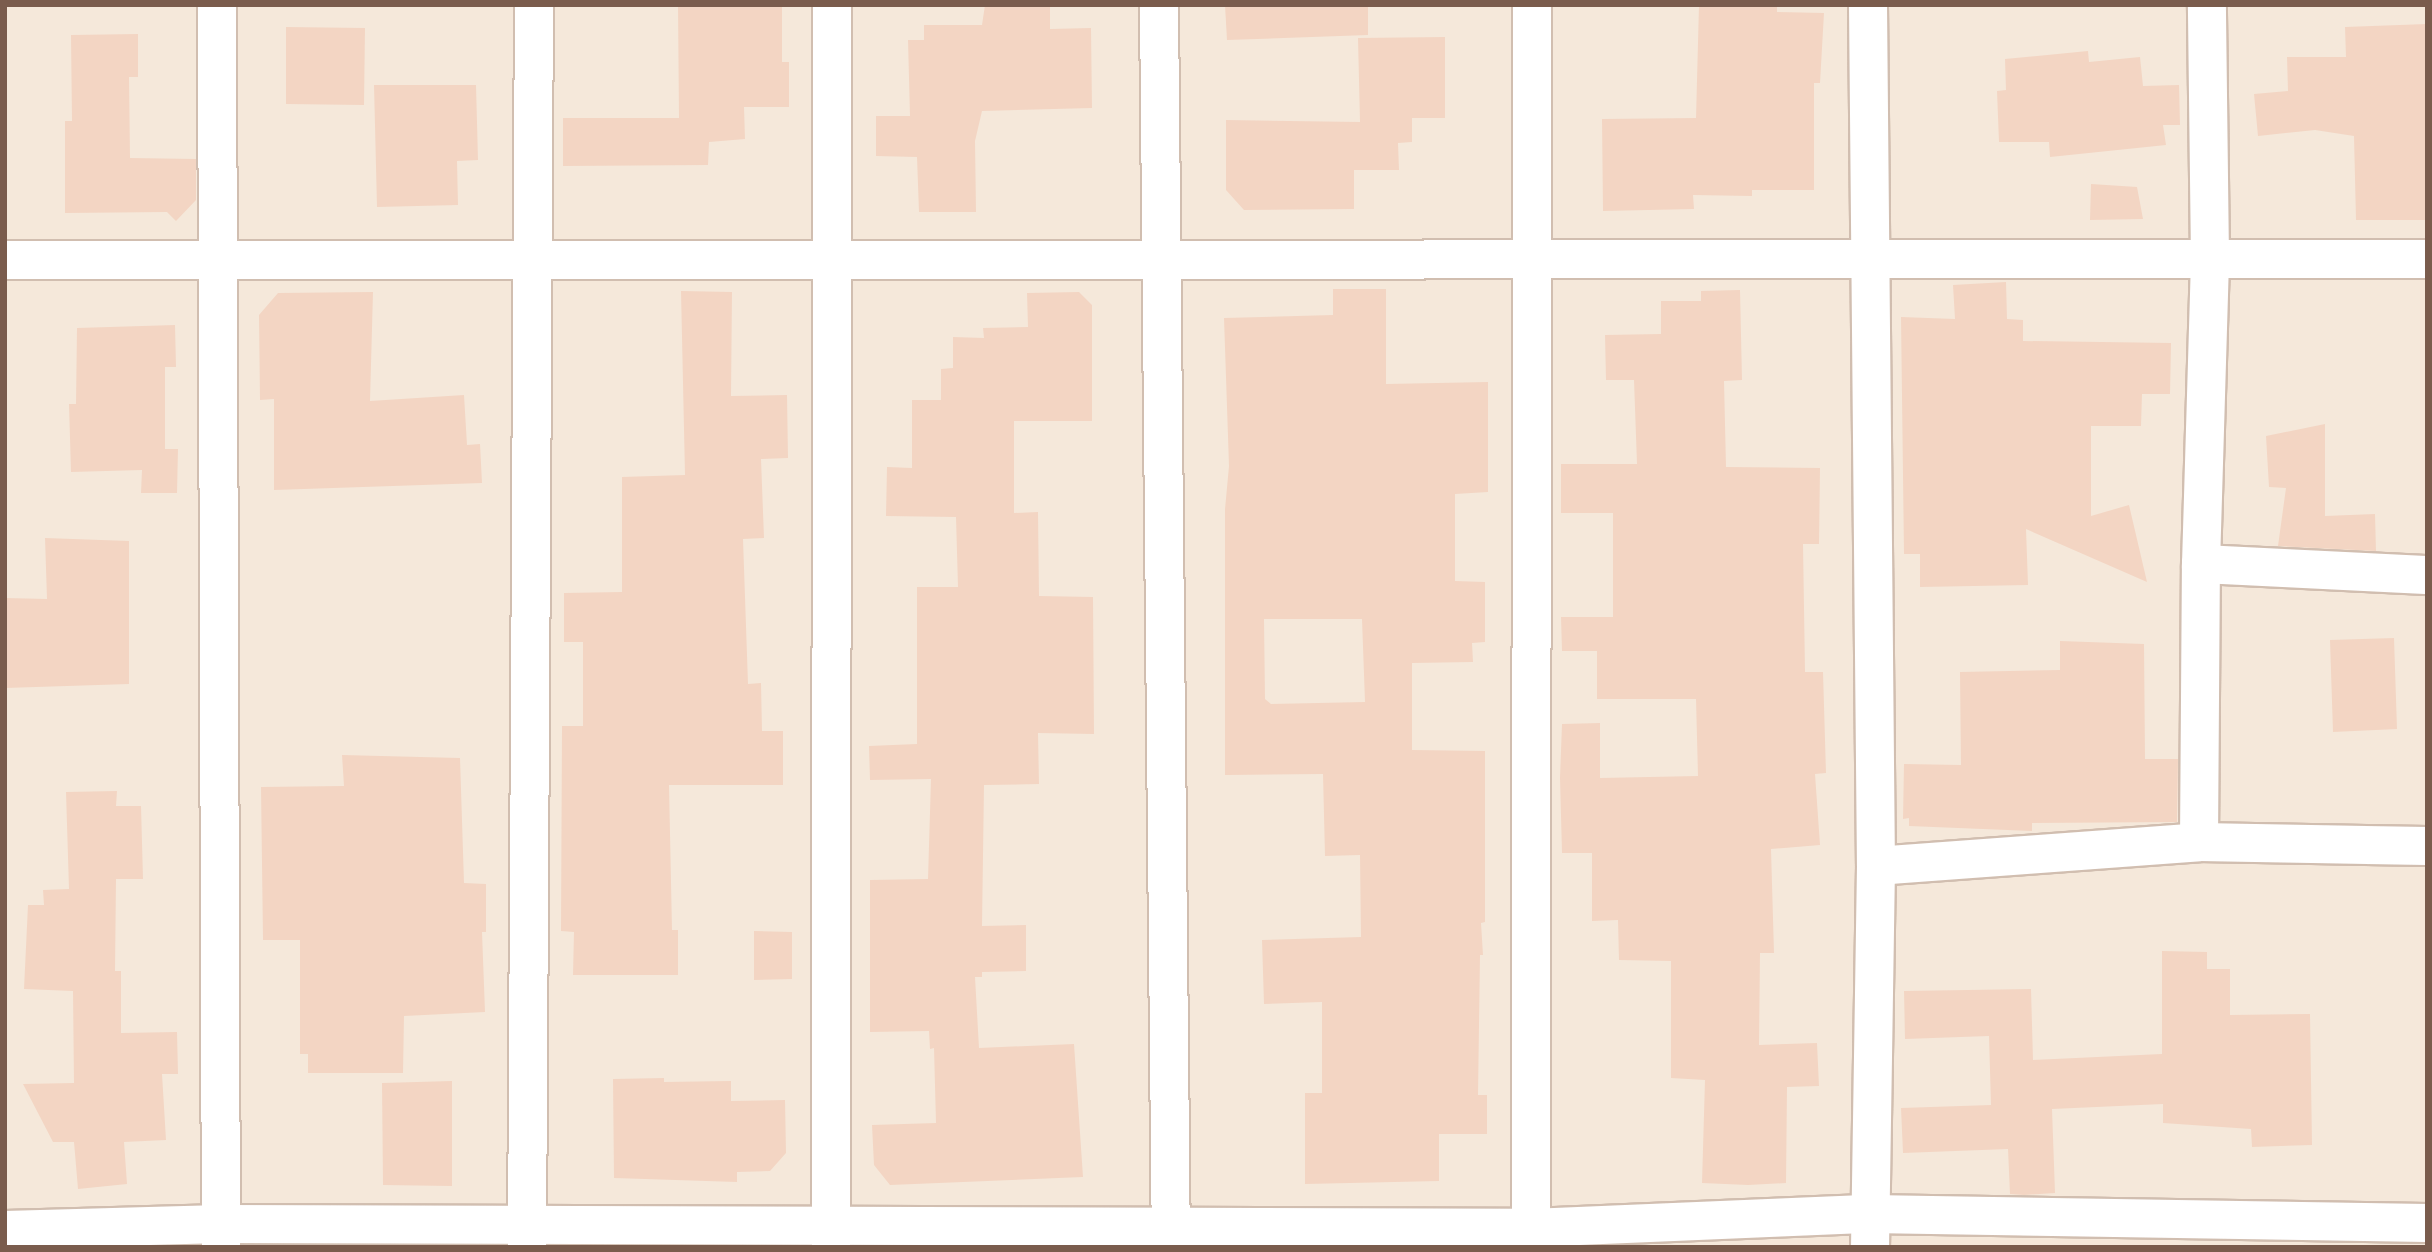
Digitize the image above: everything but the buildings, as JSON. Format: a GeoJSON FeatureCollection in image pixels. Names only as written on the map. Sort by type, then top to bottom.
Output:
{"type":"FeatureCollection","features":[{"type":"Feature","properties":{"kind":"street"},"geometry":{"type":"LineString","coordinates":[[217,5],[221,1235]]}},
{"type":"Feature","properties":{"kind":"street"},"geometry":{"type":"LineString","coordinates":[[527,1236],[534,5]]}},
{"type":"Feature","properties":{"kind":"street"},"geometry":{"type":"LineString","coordinates":[[831,1237],[834,260],[832,5]]}},
{"type":"Feature","properties":{"kind":"street"},"geometry":{"type":"LineString","coordinates":[[1159,5],[1171,1237]]}},
{"type":"Feature","properties":{"kind":"street"},"geometry":{"type":"LineString","coordinates":[[1531,1238],[1534,260],[1532,5]]}},
{"type":"Feature","properties":{"kind":"street"},"geometry":{"type":"LineString","coordinates":[[1868,5],[1876,866],[1870,1231]]}},
{"type":"Feature","properties":{"kind":"street"},"geometry":{"type":"LineString","coordinates":[[2199,842],[2201,564],[2210,259],[2207,5]]}},
{"type":"Feature","properties":{"kind":"street"},"geometry":{"type":"LineString","coordinates":[[5,260],[2427,259]]}},
{"type":"Feature","properties":{"kind":"street"},"geometry":{"type":"LineString","coordinates":[[2201,564],[2427,575]]}},
{"type":"Feature","properties":{"kind":"street"},"geometry":{"type":"LineString","coordinates":[[1876,866],[2199,842],[2427,846]]}},
{"type":"Feature","properties":{"kind":"street"},"geometry":{"type":"LineString","coordinates":[[5,1230],[221,1235],[1531,1238],[1870,1231],[2204,1234],[2427,1223]]}},
{"type":"Feature","properties":{"kind":"shaded area"},"geometry":{"type":"Polygon","coordinates":[[[5,5],[2427,5],[2427,1247],[5,1247],[5,5]]]}}]}
